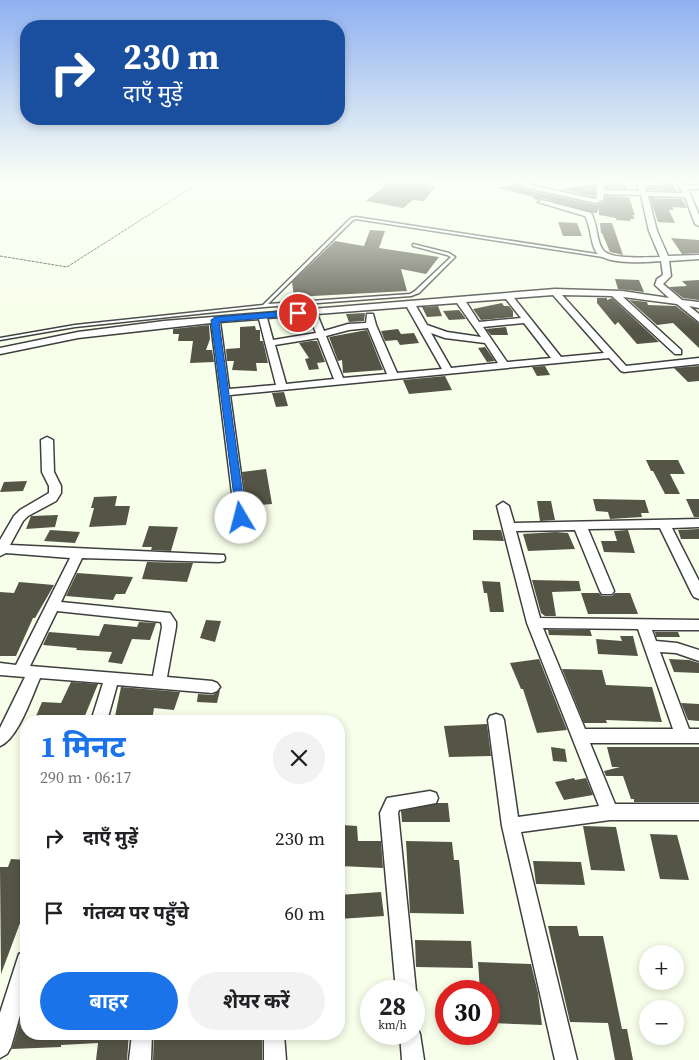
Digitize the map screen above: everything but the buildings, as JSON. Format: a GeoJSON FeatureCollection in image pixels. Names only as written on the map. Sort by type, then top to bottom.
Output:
{"type":"FeatureCollection","features":[{"type":"Feature","properties":{"kind":"street"},"geometry":{"type":"LineString","coordinates":[[593,230],[603,256],[626,260],[699,257]]}},
{"type":"Feature","properties":{"kind":"street"},"geometry":{"type":"LineString","coordinates":[[653,230],[665,258],[667,276],[659,284],[662,289],[699,319]]}},
{"type":"Feature","properties":{"kind":"street"},"geometry":{"type":"LineString","coordinates":[[0,351],[78,335],[215,320],[263,311],[312,312],[555,292],[615,294],[699,305]]}},
{"type":"Feature","properties":{"kind":"street"},"geometry":{"type":"LineString","coordinates":[[555,292],[624,369],[699,361]]}},
{"type":"Feature","properties":{"kind":"street"},"geometry":{"type":"LineString","coordinates":[[615,294],[678,352]]}},
{"type":"Feature","properties":{"kind":"street"},"geometry":{"type":"LineString","coordinates":[[508,296],[558,360]]}},
{"type":"Feature","properties":{"kind":"street"},"geometry":{"type":"LineString","coordinates":[[460,300],[504,365]]}},
{"type":"Feature","properties":{"kind":"street"},"geometry":{"type":"LineString","coordinates":[[410,304],[448,371]]}},
{"type":"Feature","properties":{"kind":"street"},"geometry":{"type":"LineString","coordinates":[[368,307],[371,325],[393,376]]}},
{"type":"Feature","properties":{"kind":"street"},"geometry":{"type":"LineString","coordinates":[[263,311],[282,388]]}},
{"type":"Feature","properties":{"kind":"street"},"geometry":{"type":"LineString","coordinates":[[312,312],[340,382]]}},
{"type":"Feature","properties":{"kind":"street"},"geometry":{"type":"LineString","coordinates":[[215,320],[241,518]]}},
{"type":"Feature","properties":{"kind":"street"},"geometry":{"type":"LineString","coordinates":[[477,325],[527,320]]}},
{"type":"Feature","properties":{"kind":"street"},"geometry":{"type":"LineString","coordinates":[[270,343],[322,335],[348,327],[371,325]]}},
{"type":"Feature","properties":{"kind":"street"},"geometry":{"type":"LineString","coordinates":[[423,327],[445,335],[488,341]]}},
{"type":"Feature","properties":{"kind":"street"},"geometry":{"type":"LineString","coordinates":[[224,393],[610,355]]}},
{"type":"Feature","properties":{"kind":"street"},"geometry":{"type":"LineString","coordinates":[[47,440],[48,472],[55,486],[56,493],[52,498],[18,519],[1,551],[218,558]]}},
{"type":"Feature","properties":{"kind":"street"},"geometry":{"type":"LineString","coordinates":[[503,506],[534,623],[610,812]]}},
{"type":"Feature","properties":{"kind":"street"},"geometry":{"type":"LineString","coordinates":[[509,527],[699,523]]}},
{"type":"Feature","properties":{"kind":"street"},"geometry":{"type":"LineString","coordinates":[[664,524],[699,594]]}},
{"type":"Feature","properties":{"kind":"street"},"geometry":{"type":"LineString","coordinates":[[580,526],[607,591]]}},
{"type":"Feature","properties":{"kind":"street"},"geometry":{"type":"LineString","coordinates":[[0,739],[10,727],[53,606],[78,554]]}},
{"type":"Feature","properties":{"kind":"street"},"geometry":{"type":"LineString","coordinates":[[53,606],[165,617],[168,619],[169,627],[159,682]]}},
{"type":"Feature","properties":{"kind":"street"},"geometry":{"type":"LineString","coordinates":[[534,623],[699,625]]}},
{"type":"Feature","properties":{"kind":"street"},"geometry":{"type":"LineString","coordinates":[[580,736],[691,736],[643,624]]}},
{"type":"Feature","properties":{"kind":"street"},"geometry":{"type":"LineString","coordinates":[[651,646],[678,648],[699,656]]}},
{"type":"Feature","properties":{"kind":"street"},"geometry":{"type":"LineString","coordinates":[[0,669],[212,687]]}},
{"type":"Feature","properties":{"kind":"street"},"geometry":{"type":"LineString","coordinates":[[101,715],[112,678]]}},
{"type":"Feature","properties":{"kind":"street"},"geometry":{"type":"LineString","coordinates":[[496,720],[511,826],[566,1060]]}},
{"type":"Feature","properties":{"kind":"street"},"geometry":{"type":"LineString","coordinates":[[405,980],[389,813],[393,803],[430,798]]}},
{"type":"Feature","properties":{"kind":"street"},"geometry":{"type":"LineString","coordinates":[[511,826],[610,812],[699,812]]}},
{"type":"Feature","properties":{"kind":"street"},"geometry":{"type":"LineString","coordinates":[[0,1047],[20,981]]}},
{"type":"Feature","properties":{"kind":"street"},"geometry":{"type":"LineString","coordinates":[[140,1060],[142,1040]]}},
{"type":"Feature","properties":{"kind":"street"},"geometry":{"type":"LineString","coordinates":[[274,1040],[275,1060]]}},
{"type":"Feature","properties":{"kind":"street"},"geometry":{"type":"LineString","coordinates":[[411,1045],[413,1060]]}},
{"type":"Feature","properties":{"kind":"lane"},"geometry":{"type":"LineString","coordinates":[[263,311],[320,248],[339,230]]}},
{"type":"Feature","properties":{"kind":"lane"},"geometry":{"type":"LineString","coordinates":[[437,230],[603,256]]}},
{"type":"Feature","properties":{"kind":"lane"},"geometry":{"type":"LineString","coordinates":[[0,338],[75,326],[263,311],[414,294],[453,257],[414,245]]}},
{"type":"Feature","properties":{"kind":"path"},"geometry":{"type":"LineString","coordinates":[[0,256],[60,267],[69,266],[125,230]]}},
{"type":"Feature","properties":{"kind":"route"},"geometry":{"type":"LineString","coordinates":[[241,518],[215,320],[298,313]]}}]}
